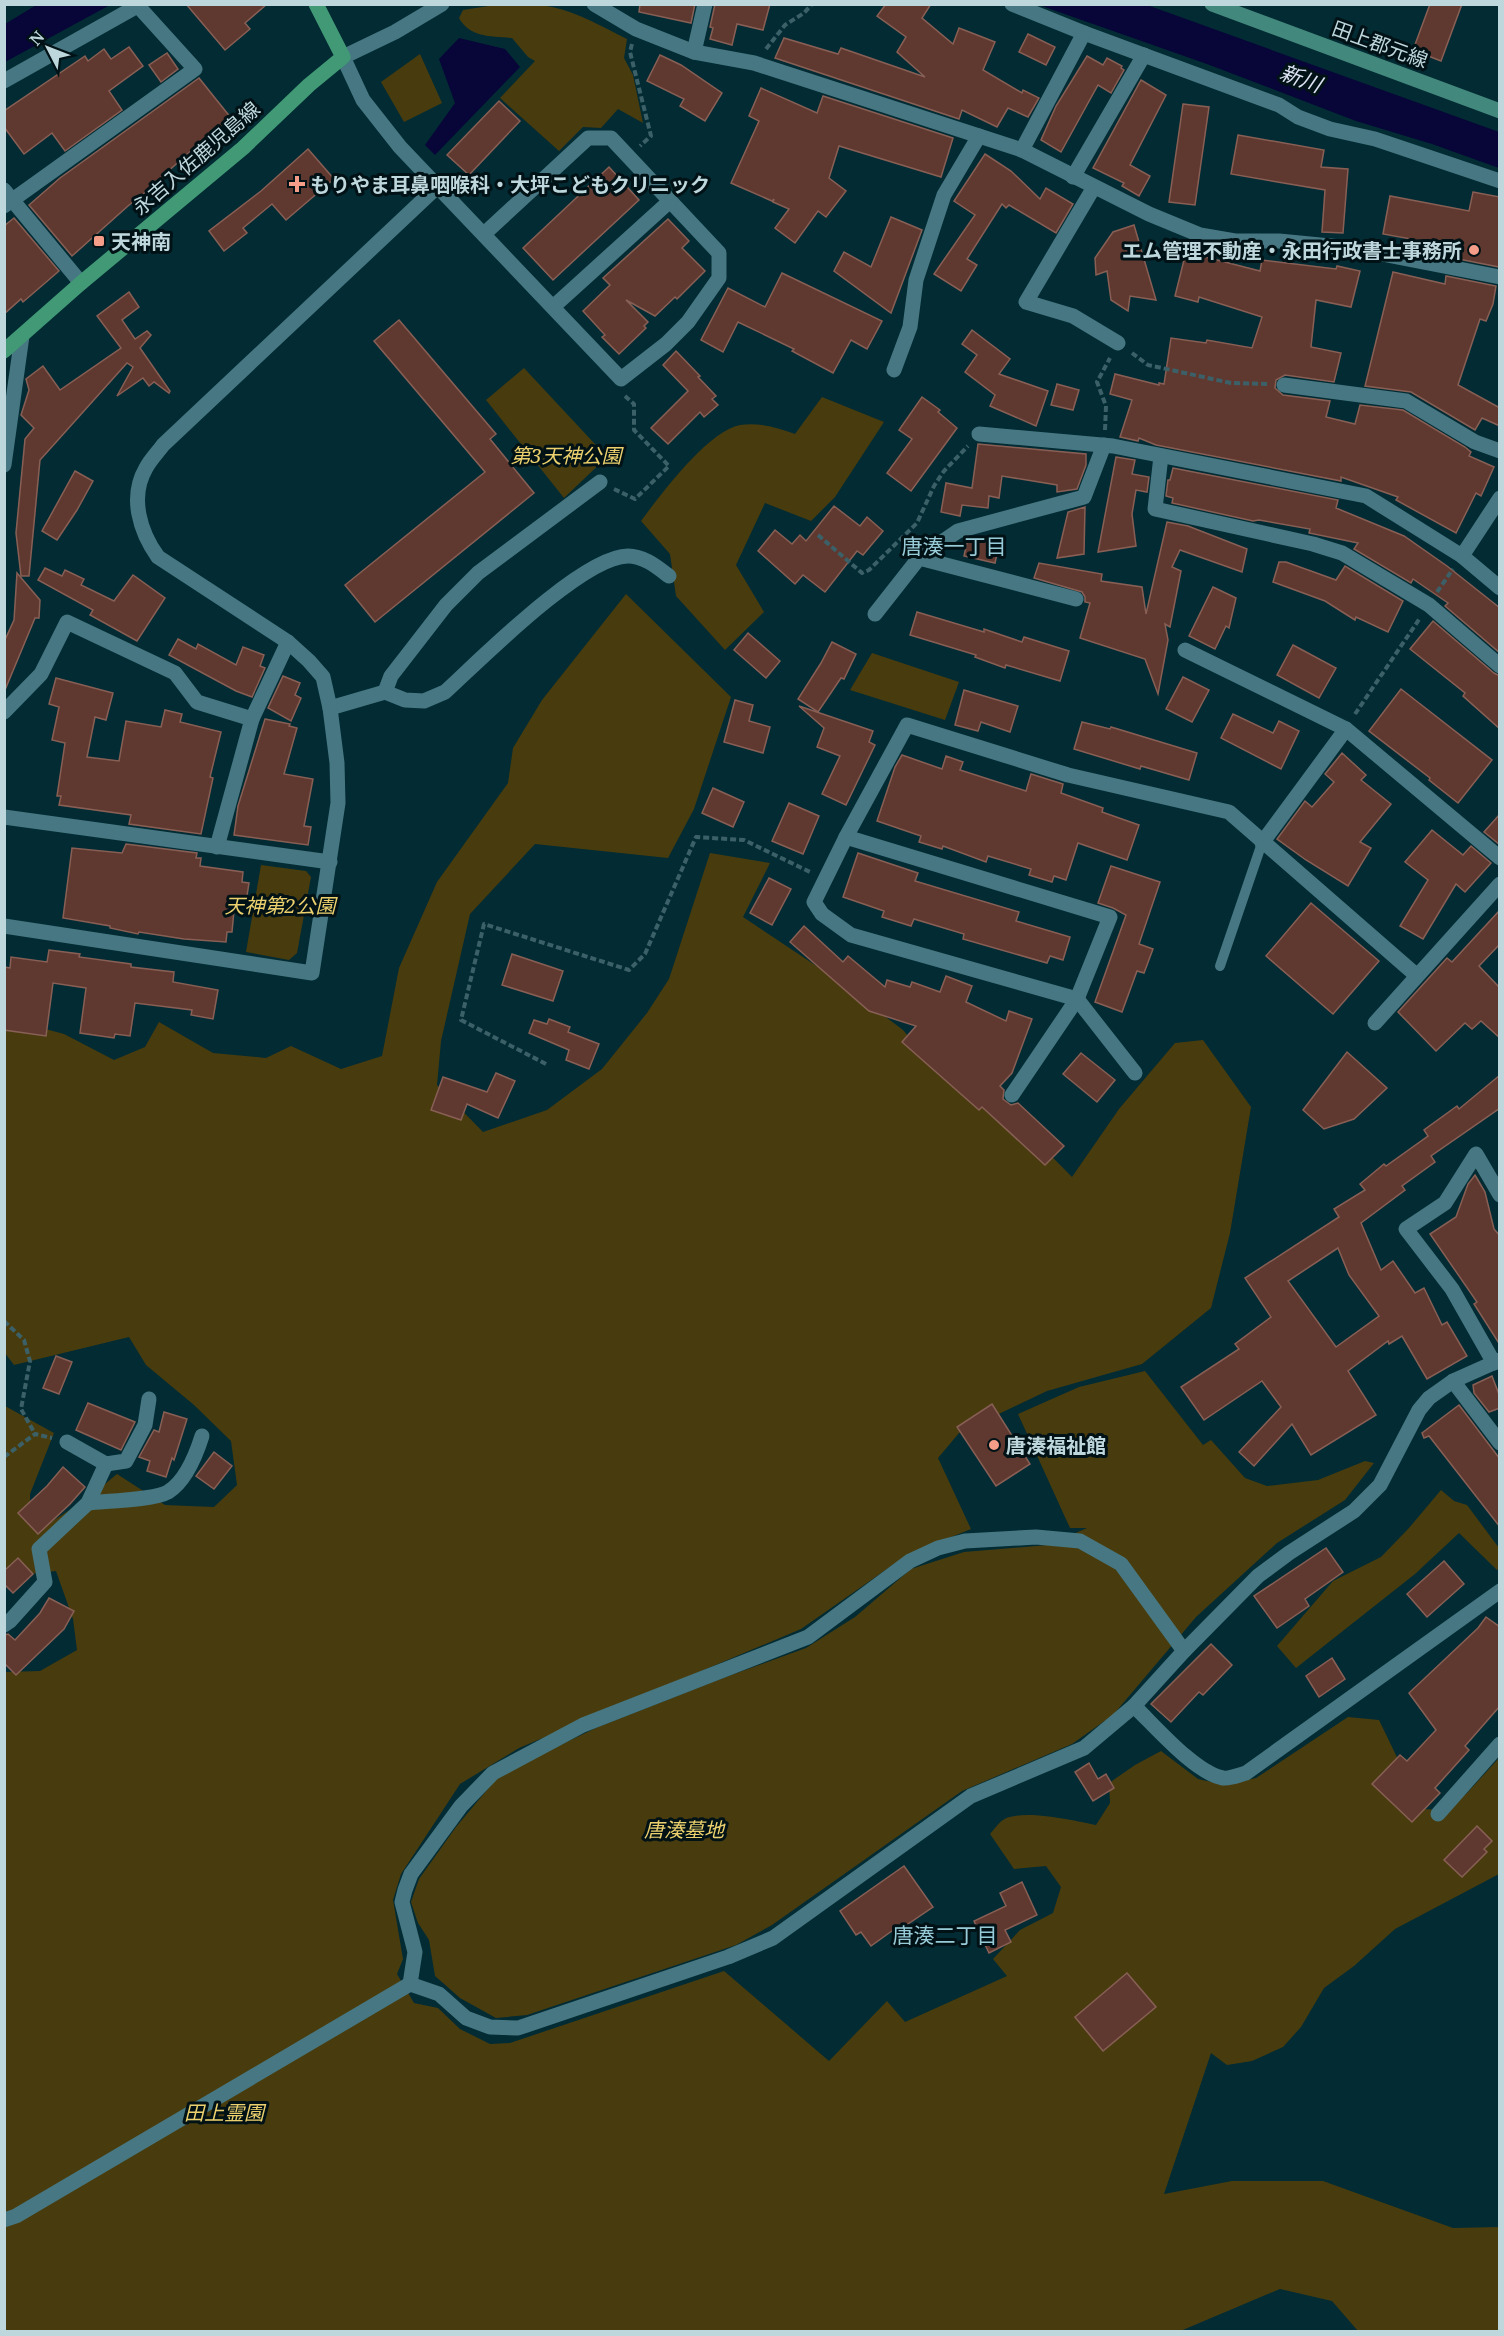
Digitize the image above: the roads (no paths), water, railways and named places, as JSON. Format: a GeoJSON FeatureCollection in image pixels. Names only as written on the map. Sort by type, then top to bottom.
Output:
{"type":"FeatureCollection","features":[{"type":"Feature","properties":{"kind":"main road"},"geometry":{"type":"LineString","coordinates":[[315,4],[343,57]]}},
{"type":"Feature","properties":{"kind":"main road","name":"永吉入佐鹿児島線"},"geometry":{"type":"LineString","coordinates":[[4,351],[81,283],[243,148],[309,85],[343,57]]}},
{"type":"Feature","properties":{"kind":"street"},"geometry":{"type":"LineString","coordinates":[[442,4],[395,32],[343,57],[368,106],[400,147],[439,185],[484,234],[621,379],[666,344],[688,322],[719,278],[719,254],[611,138],[588,138],[484,234]]}},
{"type":"Feature","properties":{"kind":"street"},"geometry":{"type":"LineString","coordinates":[[594,4],[636,29],[694,52],[754,63],[1022,150],[1094,188],[1200,235],[1236,242],[1279,241],[1351,248],[1500,277]]}},
{"type":"Feature","properties":{"kind":"street"},"geometry":{"type":"LineString","coordinates":[[694,52],[705,4]]}},
{"type":"Feature","properties":{"kind":"street"},"geometry":{"type":"LineString","coordinates":[[1012,4],[1279,105],[1298,117],[1330,129],[1375,139],[1500,181]]}},
{"type":"Feature","properties":{"kind":"street","name":"田上郡元線"},"geometry":{"type":"LineString","coordinates":[[1212,4],[1500,111]]}},
{"type":"Feature","properties":{"kind":"street"},"geometry":{"type":"LineString","coordinates":[[4,81],[139,5],[195,69],[7,199],[81,283]]}},
{"type":"Feature","properties":{"kind":"street"},"geometry":{"type":"LineString","coordinates":[[1022,150],[1084,33]]}},
{"type":"Feature","properties":{"kind":"street"},"geometry":{"type":"LineString","coordinates":[[1073,177],[1144,55]]}},
{"type":"Feature","properties":{"kind":"street"},"geometry":{"type":"LineString","coordinates":[[894,370],[910,327],[916,280],[944,195],[979,136]]}},
{"type":"Feature","properties":{"kind":"street"},"geometry":{"type":"LineString","coordinates":[[4,926],[312,973],[338,803],[337,763],[330,708],[322,677],[309,661],[288,642],[158,557],[148,543],[140,522],[138,495],[145,469],[163,445],[439,185]]}},
{"type":"Feature","properties":{"kind":"street"},"geometry":{"type":"LineString","coordinates":[[1094,188],[1026,302],[1073,316],[1118,343]]}},
{"type":"Feature","properties":{"kind":"street"},"geometry":{"type":"LineString","coordinates":[[553,307],[670,201]]}},
{"type":"Feature","properties":{"kind":"street"},"geometry":{"type":"LineString","coordinates":[[4,465],[22,336]]}},
{"type":"Feature","properties":{"kind":"street"},"geometry":{"type":"LineString","coordinates":[[1284,385],[1406,401],[1474,442],[1500,451]]}},
{"type":"Feature","properties":{"kind":"street"},"geometry":{"type":"LineString","coordinates":[[979,434],[1104,446],[1366,496],[1462,556],[1500,588]]}},
{"type":"Feature","properties":{"kind":"street"},"geometry":{"type":"LineString","coordinates":[[875,614],[919,558],[958,531],[1084,497],[1104,446]]}},
{"type":"Feature","properties":{"kind":"street"},"geometry":{"type":"LineString","coordinates":[[1161,456],[1155,509],[1312,544],[1342,553],[1429,605],[1500,666]]}},
{"type":"Feature","properties":{"kind":"street"},"geometry":{"type":"LineString","coordinates":[[385,692],[391,676],[446,604],[478,573],[600,482]]}},
{"type":"Feature","properties":{"kind":"street"},"geometry":{"type":"LineString","coordinates":[[1462,556],[1500,498]]}},
{"type":"Feature","properties":{"kind":"street"},"geometry":{"type":"LineString","coordinates":[[330,708],[385,692],[405,700],[424,701],[445,692],[552,595],[606,560],[629,556],[652,562],[669,576]]}},
{"type":"Feature","properties":{"kind":"street"},"geometry":{"type":"LineString","coordinates":[[919,558],[1076,599]]}},
{"type":"Feature","properties":{"kind":"street"},"geometry":{"type":"LineString","coordinates":[[4,712],[41,674],[67,622],[176,673],[197,702],[252,718]]}},
{"type":"Feature","properties":{"kind":"street"},"geometry":{"type":"LineString","coordinates":[[217,847],[252,718],[288,642]]}},
{"type":"Feature","properties":{"kind":"street"},"geometry":{"type":"LineString","coordinates":[[1185,650],[1346,729],[1500,858]]}},
{"type":"Feature","properties":{"kind":"street"},"geometry":{"type":"LineString","coordinates":[[1136,1073],[1077,999],[851,935],[822,914],[814,902],[846,837],[908,725],[1068,775],[1229,812],[1416,975]]}},
{"type":"Feature","properties":{"kind":"street"},"geometry":{"type":"LineString","coordinates":[[1262,843],[1346,729]]}},
{"type":"Feature","properties":{"kind":"street"},"geometry":{"type":"LineString","coordinates":[[4,817],[330,862]]}},
{"type":"Feature","properties":{"kind":"street"},"geometry":{"type":"LineString","coordinates":[[846,837],[1110,917],[1077,999],[1012,1095]]}},
{"type":"Feature","properties":{"kind":"street"},"geometry":{"type":"LineString","coordinates":[[1375,1023],[1500,884]]}},
{"type":"Feature","properties":{"kind":"street"},"geometry":{"type":"LineString","coordinates":[[4,2220],[16,2216],[410,1984],[439,1994],[466,2018],[490,2027],[518,2028],[728,1957],[773,1938],[971,1796],[1084,1748],[1134,1706],[1258,1576],[1354,1511],[1380,1485],[1419,1410],[1429,1398],[1453,1381],[1497,1362],[1452,1289],[1406,1228],[1445,1203],[1476,1154],[1500,1196]]}},
{"type":"Feature","properties":{"kind":"street"},"geometry":{"type":"LineString","coordinates":[[1453,1381],[1500,1443]]}},
{"type":"Feature","properties":{"kind":"street"},"geometry":{"type":"LineString","coordinates":[[67,1442],[106,1464],[126,1461],[145,1425],[149,1399]]}},
{"type":"Feature","properties":{"kind":"street"},"geometry":{"type":"LineString","coordinates":[[88,1503],[142,1498],[168,1492],[184,1476],[196,1454],[202,1436]]}},
{"type":"Feature","properties":{"kind":"street"},"geometry":{"type":"LineString","coordinates":[[4,1625],[10,1622],[45,1582],[39,1549],[88,1503],[106,1464]]}},
{"type":"Feature","properties":{"kind":"street"},"geometry":{"type":"LineString","coordinates":[[410,1984],[415,1952],[402,1902],[411,1874],[461,1806],[493,1773],[583,1725],[808,1637],[909,1561],[938,1548],[965,1541],[1036,1537],[1080,1541],[1121,1564],[1184,1651]]}},
{"type":"Feature","properties":{"kind":"street"},"geometry":{"type":"LineString","coordinates":[[1134,1706],[1196,1765],[1211,1774],[1225,1779],[1246,1773],[1500,1592]]}},
{"type":"Feature","properties":{"kind":"street"},"geometry":{"type":"LineString","coordinates":[[1438,1814],[1500,1744]]}},
{"type":"Feature","properties":{"kind":"lane"},"geometry":{"type":"LineString","coordinates":[[1220,966],[1262,843]]}},
{"type":"Feature","properties":{"kind":"water"},"geometry":{"type":"Polygon","coordinates":[[[38,4],[110,5],[5,62],[5,24],[38,4]]]}},
{"type":"Feature","properties":{"kind":"water","name":"新川"},"geometry":{"type":"Polygon","coordinates":[[[1039,5],[1147,5],[1499,132],[1499,168],[1432,144],[1356,121],[1207,64],[1039,5]]]}},
{"type":"Feature","properties":{"kind":"water"},"geometry":{"type":"Polygon","coordinates":[[[459,38],[505,49],[520,67],[435,155],[425,145],[455,103],[439,59],[459,38]]]}},
{"type":"Feature","properties":{"kind":"place","name":"もりやま耳鼻咽喉科・大坪こどもクリニック"},"geometry":{"type":"Point","coordinates":[297,184]}},
{"type":"Feature","properties":{"kind":"place","name":"天神南"},"geometry":{"type":"Point","coordinates":[99,241]}},
{"type":"Feature","properties":{"kind":"place","name":"エム管理不動産・永田行政書士事務所"},"geometry":{"type":"Point","coordinates":[1474,250]}},
{"type":"Feature","properties":{"kind":"place","name":"唐湊福祉館"},"geometry":{"type":"Point","coordinates":[994,1445]}},
{"type":"Feature","properties":{"kind":"district","name":"唐湊一丁目"},"geometry":{"type":"Point","coordinates":[954,546]}},
{"type":"Feature","properties":{"kind":"district","name":"唐湊二丁目"},"geometry":{"type":"Point","coordinates":[945,1935]}},
{"type":"Feature","properties":{"kind":"park label","name":"第3天神公園"},"geometry":{"type":"Point","coordinates":[566,455]}},
{"type":"Feature","properties":{"kind":"park label","name":"天神第2公園"},"geometry":{"type":"Point","coordinates":[280,905]}},
{"type":"Feature","properties":{"kind":"park label","name":"唐湊墓地"},"geometry":{"type":"Point","coordinates":[684,1829]}},
{"type":"Feature","properties":{"kind":"park label","name":"田上霊園"},"geometry":{"type":"Point","coordinates":[224,2112]}}]}
